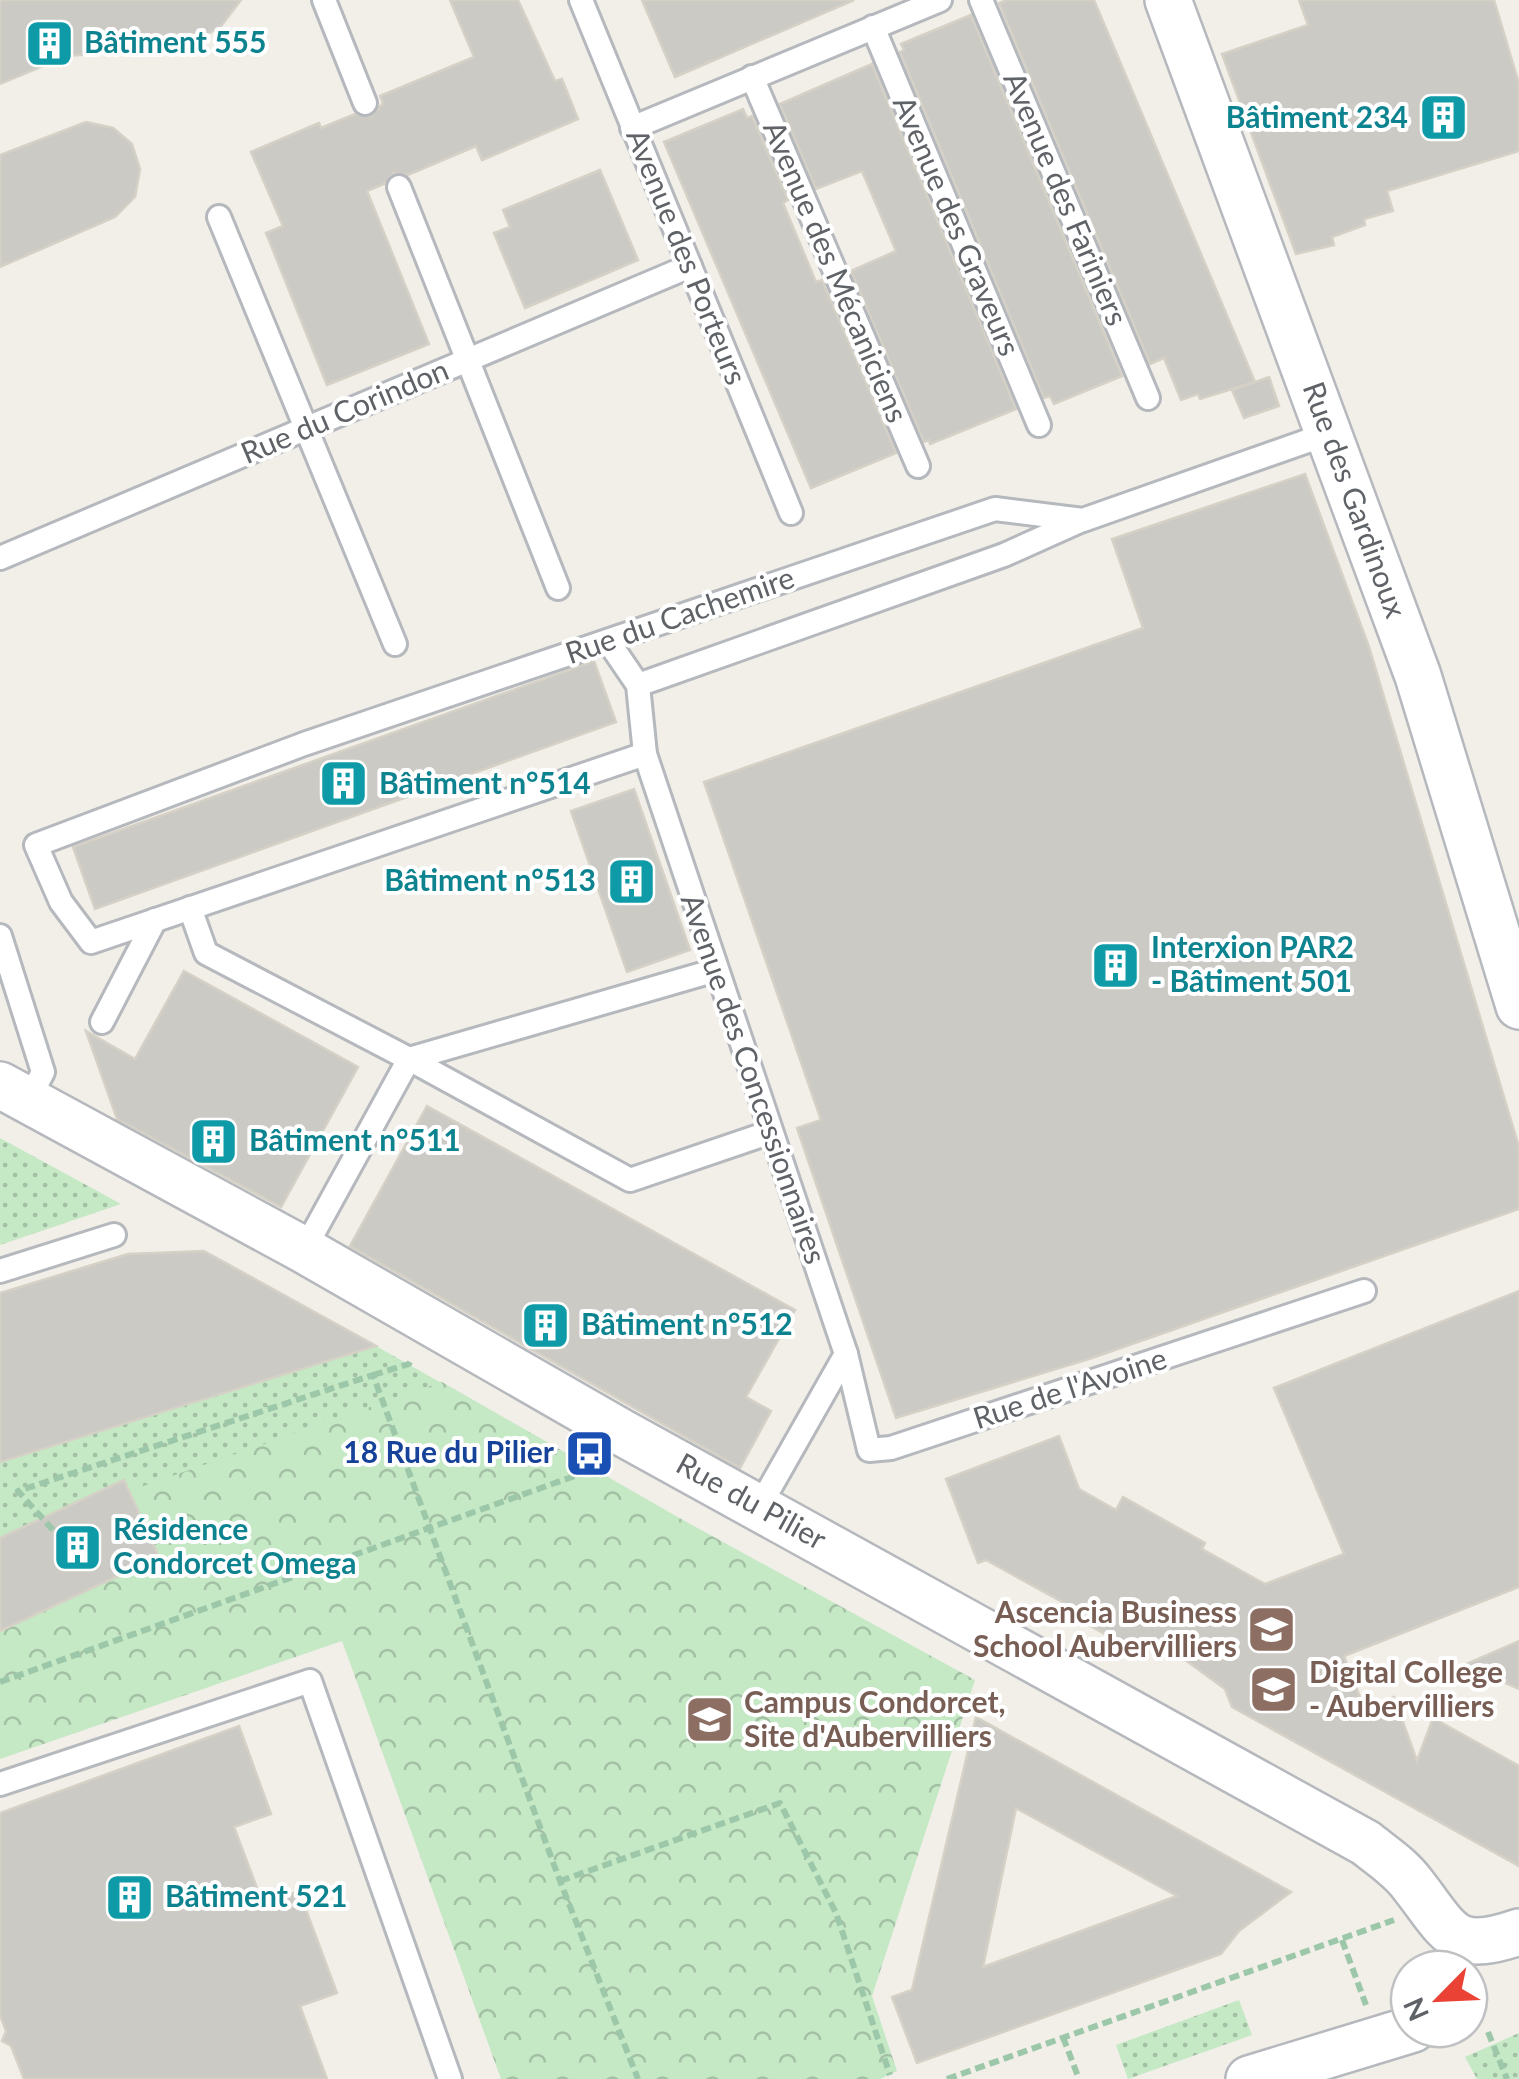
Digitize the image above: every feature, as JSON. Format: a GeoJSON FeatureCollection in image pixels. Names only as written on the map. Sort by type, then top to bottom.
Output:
{"type":"FeatureCollection","features":[{"type":"Feature","properties":{"kind":"street","name":"Rue des Gardinoux"},"geometry":{"type":"LineString","coordinates":[[1168,0],[1418,676],[1519,1006]]}},
{"type":"Feature","properties":{"kind":"street","name":"Rue du Pilier"},"geometry":{"type":"LineString","coordinates":[[14,1093],[304,1250],[622,1432],[1366,1844],[1398,1868],[1445,1930],[1489,1949]]}},
{"type":"Feature","properties":{"kind":"street"},"geometry":{"type":"LineString","coordinates":[[1249,2079],[1389,2036]]}},
{"type":"Feature","properties":{"kind":"lane"},"geometry":{"type":"LineString","coordinates":[[324,0],[365,103]]}},
{"type":"Feature","properties":{"kind":"lane","name":"Avenue des Porteurs"},"geometry":{"type":"LineString","coordinates":[[581,0],[791,513]]}},
{"type":"Feature","properties":{"kind":"lane"},"geometry":{"type":"LineString","coordinates":[[632,128],[940,0]]}},
{"type":"Feature","properties":{"kind":"lane","name":"Avenue des Fariniers"},"geometry":{"type":"LineString","coordinates":[[981,0],[1148,398]]}},
{"type":"Feature","properties":{"kind":"lane","name":"Avenue des Graveurs"},"geometry":{"type":"LineString","coordinates":[[873,27],[1038,425]]}},
{"type":"Feature","properties":{"kind":"lane","name":"Avenue des Mécaniciens"},"geometry":{"type":"LineString","coordinates":[[752,77],[918,466]]}},
{"type":"Feature","properties":{"kind":"lane"},"geometry":{"type":"LineString","coordinates":[[399,187],[558,588]]}},
{"type":"Feature","properties":{"kind":"lane"},"geometry":{"type":"LineString","coordinates":[[219,217],[395,644]]}},
{"type":"Feature","properties":{"kind":"lane","name":"Rue du Corindon"},"geometry":{"type":"LineString","coordinates":[[0,558],[690,266]]}},
{"type":"Feature","properties":{"kind":"lane","name":"Rue du Cachemire"},"geometry":{"type":"LineString","coordinates":[[156,920],[91,942],[61,902],[36,845],[304,744],[995,509],[1083,520],[1330,432]]}},
{"type":"Feature","properties":{"kind":"lane"},"geometry":{"type":"LineString","coordinates":[[638,684],[1004,555],[1083,520]]}},
{"type":"Feature","properties":{"kind":"lane","name":"Avenue des Concessionnaires"},"geometry":{"type":"LineString","coordinates":[[608,641],[638,684],[645,754],[846,1354]]}},
{"type":"Feature","properties":{"kind":"lane"},"geometry":{"type":"LineString","coordinates":[[102,1022],[156,920],[645,754]]}},
{"type":"Feature","properties":{"kind":"lane"},"geometry":{"type":"LineString","coordinates":[[190,908],[206,953],[630,1180],[770,1132]]}},
{"type":"Feature","properties":{"kind":"lane"},"geometry":{"type":"LineString","coordinates":[[0,936],[43,1072],[14,1093]]}},
{"type":"Feature","properties":{"kind":"lane"},"geometry":{"type":"LineString","coordinates":[[304,1250],[409,1059],[716,970]]}},
{"type":"Feature","properties":{"kind":"lane"},"geometry":{"type":"LineString","coordinates":[[0,1270],[114,1234]]}},
{"type":"Feature","properties":{"kind":"lane","name":"Rue de l'Avoine"},"geometry":{"type":"LineString","coordinates":[[846,1354],[870,1450],[891,1448],[1364,1291]]}},
{"type":"Feature","properties":{"kind":"lane"},"geometry":{"type":"LineString","coordinates":[[759,1506],[846,1354]]}},
{"type":"Feature","properties":{"kind":"lane"},"geometry":{"type":"LineString","coordinates":[[0,1784],[310,1681],[450,2079]]}},
{"type":"Feature","properties":{"kind":"path"},"geometry":{"type":"LineString","coordinates":[[53,1530],[18,1492],[374,1375],[560,1882],[638,2079]]}},
{"type":"Feature","properties":{"kind":"path"},"geometry":{"type":"LineString","coordinates":[[0,1682],[594,1469],[622,1432]]}},
{"type":"Feature","properties":{"kind":"path"},"geometry":{"type":"LineString","coordinates":[[560,1882],[780,1803],[836,1913],[890,2076]]}},
{"type":"Feature","properties":{"kind":"path"},"geometry":{"type":"LineString","coordinates":[[947,2079],[1342,1940],[1396,1919],[1425,1902]]}},
{"type":"Feature","properties":{"kind":"path"},"geometry":{"type":"LineString","coordinates":[[1342,1940],[1389,2022]]}},
{"type":"Feature","properties":{"kind":"path"},"geometry":{"type":"LineString","coordinates":[[1489,2034],[1507,2079]]}},
{"type":"Feature","properties":{"kind":"path"},"geometry":{"type":"LineString","coordinates":[[1063,2037],[1079,2079]]}},
{"type":"Feature","properties":{"kind":"green space"},"geometry":{"type":"Polygon","coordinates":[[[0,1138],[121,1204],[0,1245],[0,1138]]]}},
{"type":"Feature","properties":{"kind":"green space"},"geometry":{"type":"Polygon","coordinates":[[[376,1346],[583,1463],[400,1397],[375,1406],[0,1672],[0,1614],[7,1628],[159,1556],[123,1481],[0,1538],[0,1462],[376,1346]]]}},
{"type":"Feature","properties":{"kind":"green space","name":"Campus Condorcet, Site d'Aubervilliers"},"geometry":{"type":"Polygon","coordinates":[[[442,1382],[975,1680],[872,1996],[897,2071],[880,2079],[501,2079],[342,1641],[0,1759],[0,1614],[7,1628],[159,1557],[144,1524],[141,1525],[129,1491],[442,1382]]]}},
{"type":"Feature","properties":{"kind":"green space"},"geometry":{"type":"Polygon","coordinates":[[[1239,2000],[1252,2035],[1128,2079],[1116,2045],[1239,2000]]]}},
{"type":"Feature","properties":{"kind":"green space"},"geometry":{"type":"Polygon","coordinates":[[[1519,2033],[1519,2079],[1477,2079],[1465,2057],[1519,2033]]]}},
{"type":"Feature","properties":{"kind":"building","name":"Bâtiment 555"},"geometry":{"type":"Polygon","coordinates":[[[0,0],[241,0],[221,26],[197,40],[168,48],[67,56],[0,84],[0,0]]]}},
{"type":"Feature","properties":{"kind":"building"},"geometry":{"type":"Polygon","coordinates":[[[450,0],[518,0],[555,81],[562,79],[578,119],[482,160],[476,146],[408,175],[394,173],[384,184],[367,191],[429,344],[327,385],[266,233],[283,226],[251,152],[319,123],[321,128],[355,114],[371,116],[383,103],[380,96],[474,57],[450,0]]]}},
{"type":"Feature","properties":{"kind":"building"},"geometry":{"type":"Polygon","coordinates":[[[642,0],[854,0],[675,77],[642,0]]]}},
{"type":"Feature","properties":{"kind":"building"},"geometry":{"type":"Polygon","coordinates":[[[1094,0],[1255,382],[1200,399],[1198,394],[1181,400],[1164,358],[1150,364],[999,3],[1094,0]]]}},
{"type":"Feature","properties":{"kind":"building"},"geometry":{"type":"Polygon","coordinates":[[[1299,0],[1494,0],[1519,84],[1519,151],[1387,191],[1393,211],[1364,219],[1365,225],[1332,237],[1334,245],[1296,254],[1222,54],[1308,25],[1299,0]]]}},
{"type":"Feature","properties":{"kind":"building"},"geometry":{"type":"Polygon","coordinates":[[[971,15],[1122,376],[1054,404],[1050,396],[1044,398],[900,52],[904,50],[901,44],[971,15]]]}},
{"type":"Feature","properties":{"kind":"building"},"geometry":{"type":"Polygon","coordinates":[[[872,64],[1016,409],[930,444],[929,440],[924,442],[851,271],[896,251],[862,171],[816,189],[780,104],[872,64]]]}},
{"type":"Feature","properties":{"kind":"building"},"geometry":{"type":"Polygon","coordinates":[[[743,109],[747,118],[752,116],[788,200],[783,203],[816,282],[822,280],[896,453],[811,488],[664,142],[743,109]]]}},
{"type":"Feature","properties":{"kind":"building"},"geometry":{"type":"Polygon","coordinates":[[[86,122],[113,128],[132,144],[140,169],[135,197],[115,217],[0,267],[0,155],[86,122]]]}},
{"type":"Feature","properties":{"kind":"building"},"geometry":{"type":"Polygon","coordinates":[[[600,170],[638,260],[525,308],[494,233],[510,227],[503,210],[600,170]]]}},
{"type":"Feature","properties":{"kind":"building"},"geometry":{"type":"Polygon","coordinates":[[[1269,377],[1279,406],[1244,418],[1232,390],[1269,377]]]}},
{"type":"Feature","properties":{"kind":"building","name":"Interxion PAR2 - Bâtiment 501"},"geometry":{"type":"Polygon","coordinates":[[[1305,474],[1369,647],[1519,1147],[1519,1209],[1092,1358],[896,1418],[797,1128],[821,1120],[704,782],[1143,628],[1112,539],[1305,474]]]}},
{"type":"Feature","properties":{"kind":"building","name":"Bâtiment n°514"},"geometry":{"type":"Polygon","coordinates":[[[594,661],[616,722],[95,909],[73,847],[594,661]]]}},
{"type":"Feature","properties":{"kind":"building","name":"Bâtiment n°513"},"geometry":{"type":"Polygon","coordinates":[[[634,789],[690,950],[627,972],[571,811],[634,789]]]}},
{"type":"Feature","properties":{"kind":"building"},"geometry":{"type":"Polygon","coordinates":[[[184,971],[358,1067],[281,1207],[117,1119],[86,1031],[135,1059],[184,971]]]}},
{"type":"Feature","properties":{"kind":"building"},"geometry":{"type":"Polygon","coordinates":[[[427,1106],[795,1310],[746,1397],[771,1411],[740,1468],[350,1246],[427,1106]]]}},
{"type":"Feature","properties":{"kind":"building"},"geometry":{"type":"Polygon","coordinates":[[[204,1251],[376,1346],[0,1462],[0,1293],[128,1254],[204,1251]]]}},
{"type":"Feature","properties":{"kind":"building"},"geometry":{"type":"Polygon","coordinates":[[[1519,1291],[1519,1587],[1344,1656],[1365,1710],[1394,1697],[1417,1761],[1433,1718],[1519,1766],[1519,1866],[1232,1707],[1225,1689],[1155,1638],[1143,1655],[1060,1609],[1064,1603],[986,1560],[978,1563],[946,1479],[1059,1436],[1079,1489],[1116,1510],[1123,1497],[1205,1543],[1202,1549],[1265,1584],[1344,1554],[1274,1388],[1519,1291]]]}},
{"type":"Feature","properties":{"kind":"building","name":"Résidence Condorcet Omega"},"geometry":{"type":"Polygon","coordinates":[[[124,1480],[159,1557],[0,1631],[0,1538],[124,1480]]]}},
{"type":"Feature","properties":{"kind":"building"},"geometry":{"type":"Polygon","coordinates":[[[1519,1641],[1519,1689],[1464,1665],[1519,1641]]]}},
{"type":"Feature","properties":{"kind":"building"},"geometry":{"type":"Polygon","coordinates":[[[976,1717],[1291,1892],[1239,1931],[1221,1954],[917,2063],[892,1997],[912,1990],[976,1717]],[[1016,1808],[983,1967],[1177,1896],[1016,1808]]]}},
{"type":"Feature","properties":{"kind":"building","name":"Bâtiment 521"},"geometry":{"type":"Polygon","coordinates":[[[239,1726],[271,1814],[234,1827],[263,1904],[299,1891],[337,1993],[300,2006],[327,2079],[24,2079],[11,2046],[2,2041],[6,2031],[0,2015],[0,1813],[239,1726]]]}},
{"type":"Feature","properties":{"kind":"place","name":"Bâtiment 555"},"geometry":{"type":"Point","coordinates":[49,43]}},
{"type":"Feature","properties":{"kind":"place","name":"Bâtiment 234"},"geometry":{"type":"Point","coordinates":[1443,118]}},
{"type":"Feature","properties":{"kind":"place","name":"Bâtiment n°514"},"geometry":{"type":"Point","coordinates":[344,784]}},
{"type":"Feature","properties":{"kind":"place","name":"Bâtiment n°513"},"geometry":{"type":"Point","coordinates":[631,881]}},
{"type":"Feature","properties":{"kind":"place","name":"Interxion PAR2 - Bâtiment 501"},"geometry":{"type":"Point","coordinates":[1116,965]}},
{"type":"Feature","properties":{"kind":"place","name":"Bâtiment n°511"},"geometry":{"type":"Point","coordinates":[214,1141]}},
{"type":"Feature","properties":{"kind":"place","name":"Bâtiment n°512"},"geometry":{"type":"Point","coordinates":[546,1325]}},
{"type":"Feature","properties":{"kind":"place","name":"18 Rue du Pilier"},"geometry":{"type":"Point","coordinates":[589,1453]}},
{"type":"Feature","properties":{"kind":"place","name":"Résidence Condorcet Omega"},"geometry":{"type":"Point","coordinates":[78,1547]}},
{"type":"Feature","properties":{"kind":"place","name":"Ascencia Business School Aubervilliers"},"geometry":{"type":"Point","coordinates":[1272,1630]}},
{"type":"Feature","properties":{"kind":"place","name":"Digital College - Aubervilliers"},"geometry":{"type":"Point","coordinates":[1274,1690]}},
{"type":"Feature","properties":{"kind":"place","name":"Campus Condorcet, Site d'Aubervilliers"},"geometry":{"type":"Point","coordinates":[709,1720]}},
{"type":"Feature","properties":{"kind":"place","name":"Bâtiment 521"},"geometry":{"type":"Point","coordinates":[130,1897]}}]}
